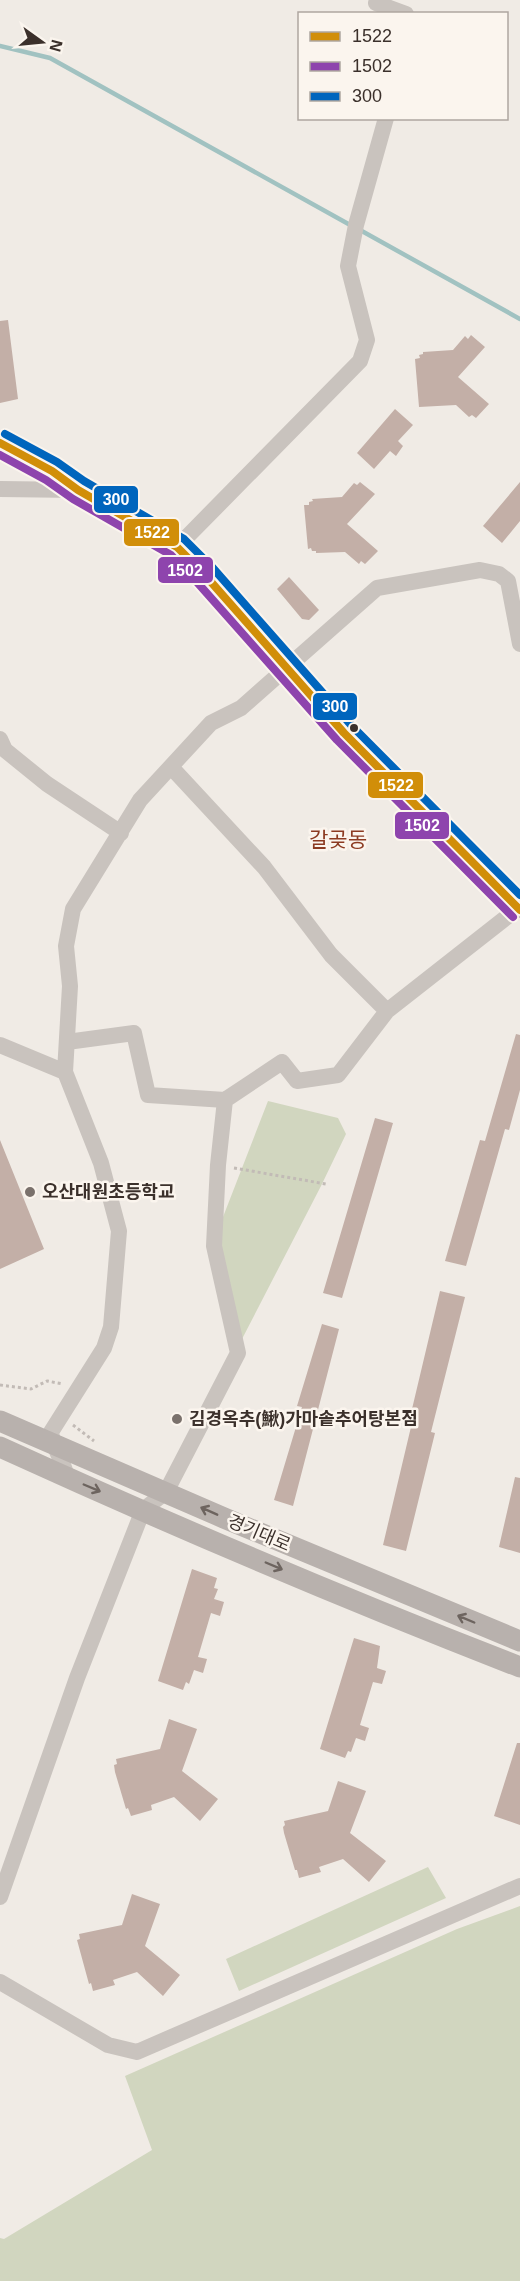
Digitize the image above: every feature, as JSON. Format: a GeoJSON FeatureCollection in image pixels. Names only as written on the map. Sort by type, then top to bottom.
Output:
{"type":"FeatureCollection","features":[{"type":"Feature","properties":{"kind":"main road","name":"경기대로"},"geometry":{"type":"LineString","coordinates":[[0,1421],[520,1641]]}},
{"type":"Feature","properties":{"kind":"main road","name":"경기대로"},"geometry":{"type":"LineString","coordinates":[[0,1447],[67,1478],[442,1637],[520,1667]]}},
{"type":"Feature","properties":{"kind":"street"},"geometry":{"type":"LineString","coordinates":[[377,0],[376,3],[401,12]]}},
{"type":"Feature","properties":{"kind":"street"},"geometry":{"type":"LineString","coordinates":[[177,547],[360,361],[367,340],[348,266],[356,225],[385,120]]}},
{"type":"Feature","properties":{"kind":"street"},"geometry":{"type":"LineString","coordinates":[[0,443],[52,471],[78,490],[177,547],[204,574],[344,733],[519,910],[387,1011],[338,1075],[297,1082],[282,1062],[225,1100],[148,1095],[134,1033],[67,1042]]}},
{"type":"Feature","properties":{"kind":"street"},"geometry":{"type":"LineString","coordinates":[[0,489],[78,490]]}},
{"type":"Feature","properties":{"kind":"street"},"geometry":{"type":"LineString","coordinates":[[67,1478],[53,1444],[51,1432],[104,1348],[111,1327],[119,1231],[101,1163],[65,1072],[70,986],[66,946],[74,909],[140,800],[172,768],[211,723],[241,708],[376,588],[480,570],[500,574],[508,581],[520,644]]}},
{"type":"Feature","properties":{"kind":"street"},"geometry":{"type":"LineString","coordinates":[[0,739],[5,750],[47,784],[121,833]]}},
{"type":"Feature","properties":{"kind":"street"},"geometry":{"type":"LineString","coordinates":[[172,768],[264,867],[331,955],[387,1011]]}},
{"type":"Feature","properties":{"kind":"street"},"geometry":{"type":"LineString","coordinates":[[0,1046],[65,1072]]}},
{"type":"Feature","properties":{"kind":"street"},"geometry":{"type":"LineString","coordinates":[[0,1897],[7,1863],[143,1510],[166,1492],[238,1353],[214,1246],[218,1165],[225,1100]]}},
{"type":"Feature","properties":{"kind":"street"},"geometry":{"type":"LineString","coordinates":[[0,1982],[108,2045],[137,2052],[520,1886]]}},
{"type":"Feature","properties":{"kind":"path"},"geometry":{"type":"LineString","coordinates":[[218,1165],[326,1184]]}},
{"type":"Feature","properties":{"kind":"path"},"geometry":{"type":"LineString","coordinates":[[0,1384],[31,1389],[47,1381],[70,1384]]}},
{"type":"Feature","properties":{"kind":"path"},"geometry":{"type":"LineString","coordinates":[[61,1417],[96,1442]]}},
{"type":"Feature","properties":{"kind":"green space"},"geometry":{"type":"Polygon","coordinates":[[[268,1101],[338,1118],[346,1134],[242,1339],[219,1252],[223,1217],[268,1101]]]}},
{"type":"Feature","properties":{"kind":"green space"},"geometry":{"type":"Polygon","coordinates":[[[428,1867],[446,1898],[239,1991],[226,1959],[428,1867]]]}},
{"type":"Feature","properties":{"kind":"green space"},"geometry":{"type":"Polygon","coordinates":[[[520,1906],[520,2281],[0,2281],[0,2238],[4,2239],[152,2150],[125,2076],[457,1929],[520,1906]]]}},
{"type":"Feature","properties":{"kind":"building"},"geometry":{"type":"Polygon","coordinates":[[[8,320],[18,399],[0,403],[0,321],[8,320]]]}},
{"type":"Feature","properties":{"kind":"building"},"geometry":{"type":"Polygon","coordinates":[[[471,335],[485,347],[458,377],[489,404],[476,418],[472,415],[469,417],[456,405],[419,407],[415,359],[420,358],[419,355],[423,352],[453,350],[465,336],[468,339],[471,335]]]}},
{"type":"Feature","properties":{"kind":"building"},"geometry":{"type":"Polygon","coordinates":[[[395,409],[413,425],[398,441],[403,446],[396,456],[390,451],[374,469],[357,453],[395,409]]]}},
{"type":"Feature","properties":{"kind":"building"},"geometry":{"type":"Polygon","coordinates":[[[360,482],[375,494],[347,524],[378,551],[365,564],[361,561],[359,564],[345,552],[316,553],[311,548],[308,549],[304,505],[309,505],[312,499],[342,497],[354,483],[357,485],[360,482]]]}},
{"type":"Feature","properties":{"kind":"building"},"geometry":{"type":"Polygon","coordinates":[[[520,482],[520,521],[502,543],[483,526],[520,482]]]}},
{"type":"Feature","properties":{"kind":"building"},"geometry":{"type":"Polygon","coordinates":[[[289,577],[319,610],[309,620],[302,619],[277,589],[289,577]]]}},
{"type":"Feature","properties":{"kind":"building"},"geometry":{"type":"Polygon","coordinates":[[[516,1034],[520,1035],[520,1090],[509,1130],[505,1129],[466,1266],[445,1261],[480,1140],[485,1141],[516,1034]]]}},
{"type":"Feature","properties":{"kind":"building"},"geometry":{"type":"Polygon","coordinates":[[[375,1118],[393,1123],[342,1298],[323,1293],[375,1118]]]}},
{"type":"Feature","properties":{"kind":"building"},"geometry":{"type":"Polygon","coordinates":[[[0,1140],[44,1249],[0,1269],[0,1140]]]}},
{"type":"Feature","properties":{"kind":"building"},"geometry":{"type":"Polygon","coordinates":[[[440,1291],[465,1297],[431,1432],[435,1433],[406,1551],[383,1545],[440,1291]]]}},
{"type":"Feature","properties":{"kind":"building"},"geometry":{"type":"Polygon","coordinates":[[[322,1324],[339,1329],[293,1506],[274,1500],[302,1407],[297,1406],[322,1324]]]}},
{"type":"Feature","properties":{"kind":"building"},"geometry":{"type":"Polygon","coordinates":[[[515,1477],[520,1478],[520,1553],[499,1547],[515,1477]]]}},
{"type":"Feature","properties":{"kind":"building"},"geometry":{"type":"Polygon","coordinates":[[[192,1569],[217,1578],[214,1588],[218,1589],[214,1599],[224,1602],[220,1616],[211,1613],[198,1657],[207,1659],[203,1673],[194,1670],[189,1684],[186,1682],[183,1690],[158,1681],[192,1569]]]}},
{"type":"Feature","properties":{"kind":"building"},"geometry":{"type":"Polygon","coordinates":[[[354,1638],[380,1646],[377,1668],[386,1671],[382,1684],[373,1682],[360,1725],[369,1728],[365,1741],[356,1738],[351,1752],[348,1751],[345,1758],[320,1749],[354,1638]]]}},
{"type":"Feature","properties":{"kind":"building"},"geometry":{"type":"Polygon","coordinates":[[[169,1719],[197,1729],[182,1771],[218,1799],[200,1821],[174,1797],[151,1805],[152,1810],[131,1816],[128,1808],[126,1809],[115,1772],[116,1759],[160,1749],[169,1719]]]}},
{"type":"Feature","properties":{"kind":"building"},"geometry":{"type":"Polygon","coordinates":[[[517,1743],[520,1743],[520,1825],[494,1816],[517,1743]]]}},
{"type":"Feature","properties":{"kind":"building"},"geometry":{"type":"Polygon","coordinates":[[[338,1781],[366,1791],[350,1833],[386,1861],[369,1882],[343,1859],[319,1867],[321,1872],[299,1878],[295,1870],[284,1833],[284,1821],[328,1811],[338,1781]]]}},
{"type":"Feature","properties":{"kind":"building"},"geometry":{"type":"Polygon","coordinates":[[[132,1894],[160,1904],[145,1946],[180,1975],[163,1996],[137,1972],[113,1980],[115,1985],[93,1991],[91,1983],[89,1984],[77,1940],[80,1939],[79,1934],[122,1925],[132,1894]]]}},
{"type":"Feature","properties":{"kind":"waterway"},"geometry":{"type":"LineString","coordinates":[[0,46],[50,58],[352,226]]}},
{"type":"Feature","properties":{"kind":"waterway"},"geometry":{"type":"LineString","coordinates":[[360,230],[520,319]]}},
{"type":"Feature","properties":{"kind":"transit line","name":"300"},"geometry":{"type":"LineString","coordinates":[[5,434],[57,462],[84,481],[184,539],[212,567],[352,726],[520,895]]}},
{"type":"Feature","properties":{"kind":"transit line","name":"1522"},"geometry":{"type":"LineString","coordinates":[[0,443],[52,471],[78,490],[177,547],[204,574],[344,733],[520,910]]}},
{"type":"Feature","properties":{"kind":"transit line","name":"1502"},"geometry":{"type":"LineString","coordinates":[[0,455],[171,555],[337,740],[513,917]]}},
{"type":"Feature","properties":{"kind":"place","name":"오산대원초등학교"},"geometry":{"type":"Point","coordinates":[30,1192]}},
{"type":"Feature","properties":{"kind":"place","name":"김경옥추(鰍)가마솥추어탕본점"},"geometry":{"type":"Point","coordinates":[177,1419]}},
{"type":"Feature","properties":{"kind":"district","name":"갈곶동"},"geometry":{"type":"Point","coordinates":[338,840]}}]}
